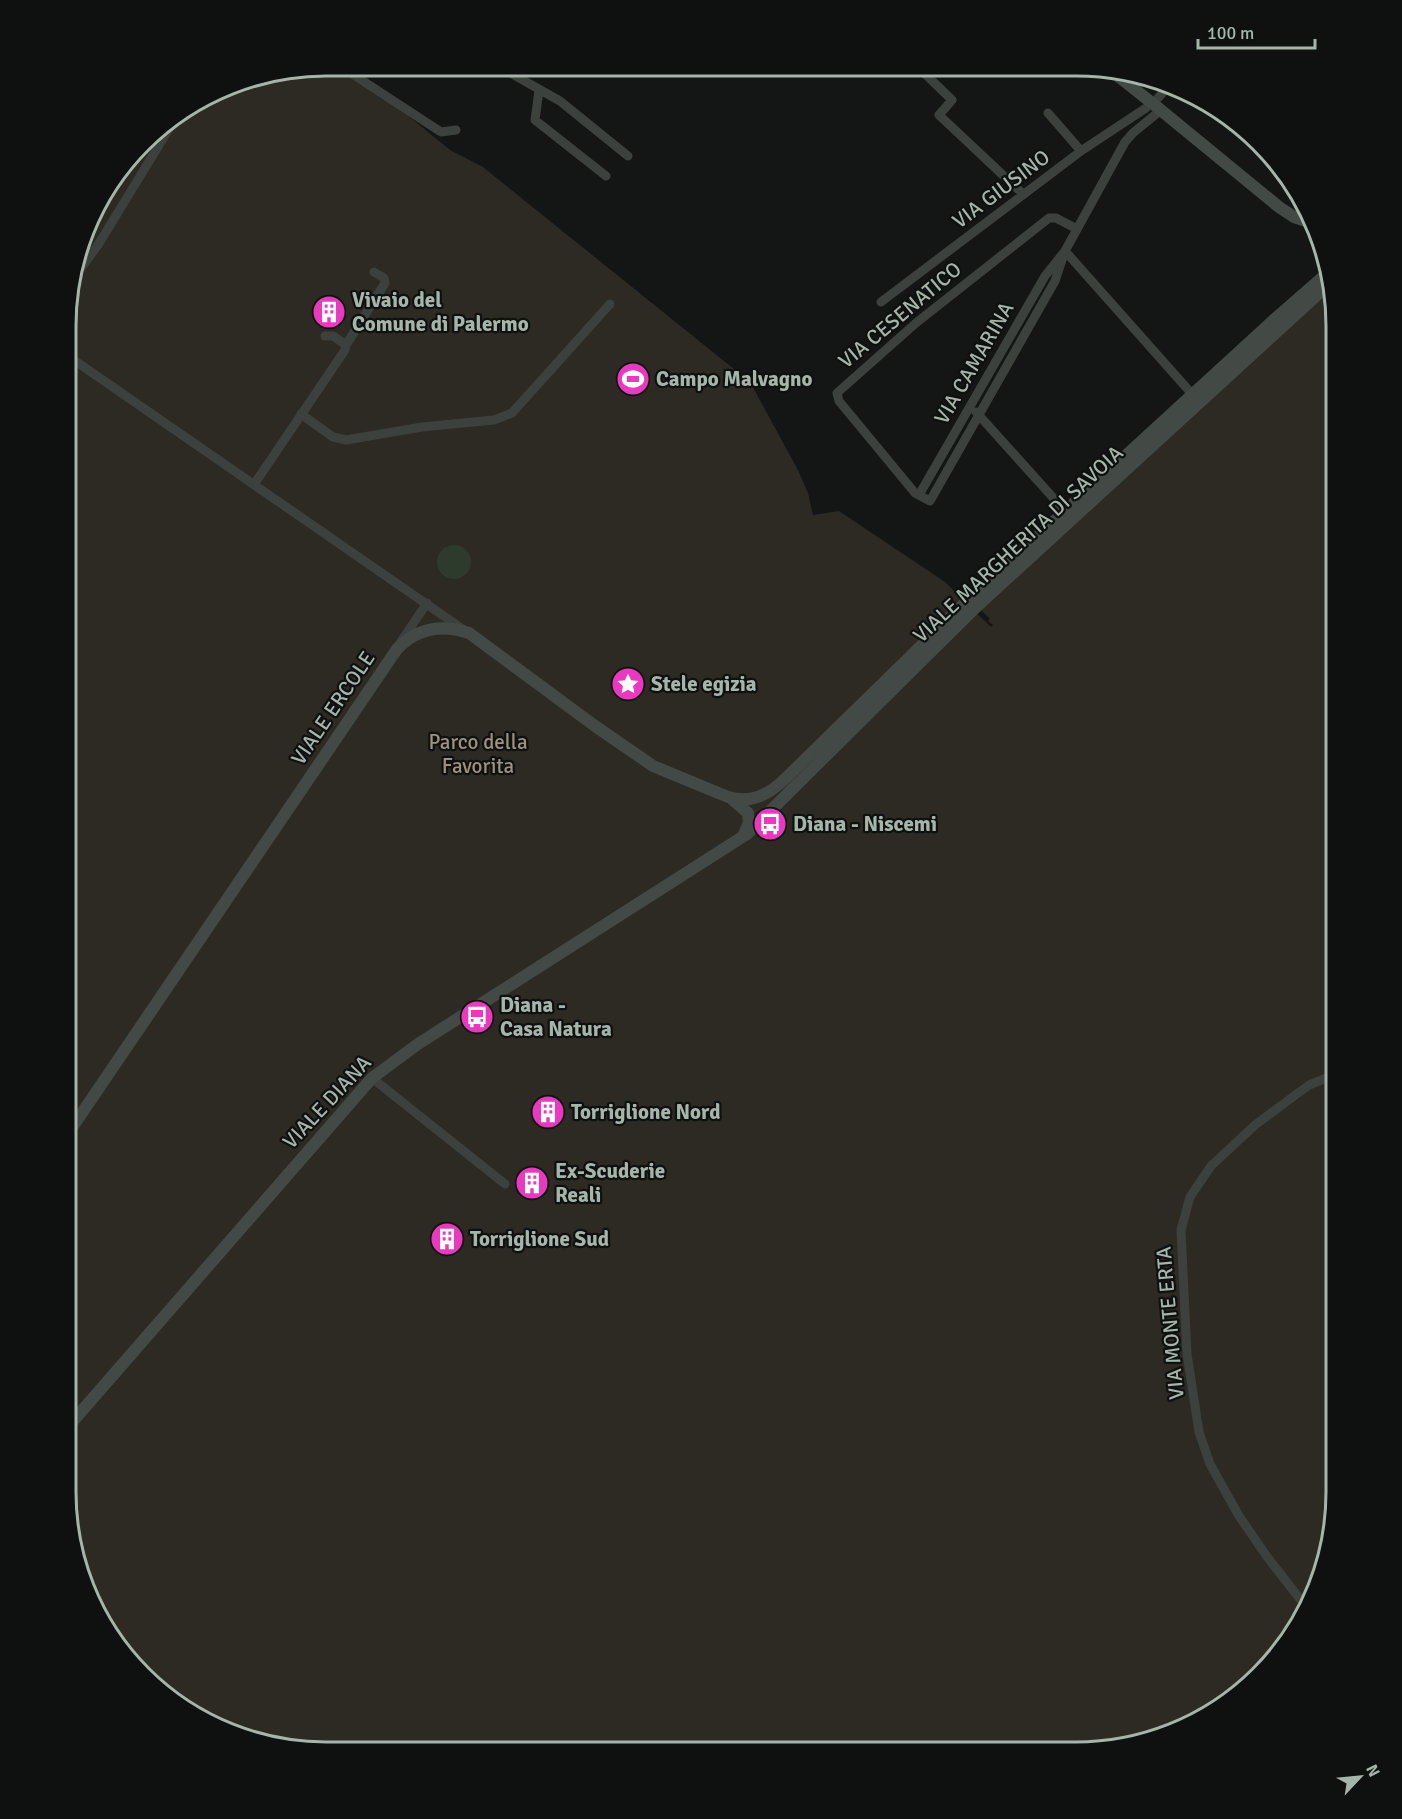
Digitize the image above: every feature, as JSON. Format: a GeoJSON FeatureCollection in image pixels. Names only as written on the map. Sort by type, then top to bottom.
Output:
{"type":"FeatureCollection","features":[{"type":"Feature","properties":{"kind":"street"},"geometry":{"type":"LineString","coordinates":[[355,76],[441,132],[456,130]]}},
{"type":"Feature","properties":{"kind":"street"},"geometry":{"type":"LineString","coordinates":[[515,76],[560,101],[627,156]]}},
{"type":"Feature","properties":{"kind":"street"},"geometry":{"type":"LineString","coordinates":[[928,76],[952,99],[939,115],[1023,194]]}},
{"type":"Feature","properties":{"kind":"street"},"geometry":{"type":"LineString","coordinates":[[1124,81],[1279,207],[1301,219]]}},
{"type":"Feature","properties":{"kind":"street"},"geometry":{"type":"LineString","coordinates":[[539,90],[535,120],[606,176]]}},
{"type":"Feature","properties":{"kind":"street","name":"VIA GIUSINO"},"geometry":{"type":"LineString","coordinates":[[881,302],[1081,151],[1155,106],[1163,93]]}},
{"type":"Feature","properties":{"kind":"street","name":"VIA CAMARINA"},"geometry":{"type":"LineString","coordinates":[[919,495],[1045,276],[1065,251],[1125,142],[1155,106]]}},
{"type":"Feature","properties":{"kind":"street"},"geometry":{"type":"LineString","coordinates":[[1048,114],[1081,151]]}},
{"type":"Feature","properties":{"kind":"street"},"geometry":{"type":"LineString","coordinates":[[85,263],[165,136]]}},
{"type":"Feature","properties":{"kind":"street","name":"VIA CESENATICO"},"geometry":{"type":"LineString","coordinates":[[930,501],[912,491],[839,400],[837,393],[908,330],[1049,218],[1056,218],[1077,229]]}},
{"type":"Feature","properties":{"kind":"street"},"geometry":{"type":"LineString","coordinates":[[1065,251],[1192,394]]}},
{"type":"Feature","properties":{"kind":"street","name":"VIA CAMARINA"},"geometry":{"type":"LineString","coordinates":[[930,501],[1055,281],[1065,251]]}},
{"type":"Feature","properties":{"kind":"street"},"geometry":{"type":"LineString","coordinates":[[255,483],[337,363],[385,283],[384,278],[374,272]]}},
{"type":"Feature","properties":{"kind":"street","name":"VIALE MARGHERITA DI SAVOIA"},"geometry":{"type":"LineString","coordinates":[[757,798],[785,779],[966,602],[1321,279]]}},
{"type":"Feature","properties":{"kind":"street","name":"VIALE MARGHERITA DI SAVOIA"},"geometry":{"type":"LineString","coordinates":[[742,838],[974,609],[1323,290]]}},
{"type":"Feature","properties":{"kind":"street"},"geometry":{"type":"LineString","coordinates":[[301,414],[333,437],[346,440],[422,427],[494,420],[506,416],[512,413],[610,304]]}},
{"type":"Feature","properties":{"kind":"street"},"geometry":{"type":"LineString","coordinates":[[325,336],[333,336],[346,345]]}},
{"type":"Feature","properties":{"kind":"street"},"geometry":{"type":"LineString","coordinates":[[76,361],[469,633]]}},
{"type":"Feature","properties":{"kind":"street"},"geometry":{"type":"LineString","coordinates":[[969,408],[980,414],[1066,512]]}},
{"type":"Feature","properties":{"kind":"street"},"geometry":{"type":"LineString","coordinates":[[397,649],[427,603]]}},
{"type":"Feature","properties":{"kind":"street","name":"VIALE ERCOLE"},"geometry":{"type":"LineString","coordinates":[[76,1122],[397,649],[408,638],[434,628],[448,627],[469,633],[653,766],[728,797],[740,800],[757,798]]}},
{"type":"Feature","properties":{"kind":"street"},"geometry":{"type":"LineString","coordinates":[[728,797],[748,813],[748,829],[742,838]]}},
{"type":"Feature","properties":{"kind":"street","name":"VIALE DIANA"},"geometry":{"type":"LineString","coordinates":[[76,1418],[372,1078],[418,1044],[742,838]]}},
{"type":"Feature","properties":{"kind":"street"},"geometry":{"type":"LineString","coordinates":[[372,1078],[506,1184]]}},
{"type":"Feature","properties":{"kind":"street","name":"VIA MONTE ERTA"},"geometry":{"type":"LineString","coordinates":[[1301,1600],[1239,1516],[1210,1464],[1199,1432],[1187,1354],[1181,1230],[1190,1197],[1211,1166],[1255,1125],[1309,1085],[1326,1078]]}},
{"type":"Feature","properties":{"kind":"green space","name":"Parco della Favorita"},"geometry":{"type":"Polygon","coordinates":[[[347,76],[406,114],[450,150],[483,167],[750,382],[798,470],[808,493],[813,515],[839,511],[945,582],[991,627],[993,625],[988,621],[990,619],[981,610],[1323,297],[1326,326],[1326,1493],[1321,1541],[1312,1573],[1300,1603],[1274,1645],[1228,1691],[1186,1717],[1140,1734],[1092,1742],[310,1742],[278,1738],[246,1729],[216,1717],[174,1691],[128,1645],[102,1603],[81,1541],[76,1493],[76,326],[81,278],[90,246],[102,216],[128,174],[174,128],[216,102],[278,81],[347,76]]]}},
{"type":"Feature","properties":{"kind":"shaded area"},"geometry":{"type":"Polygon","coordinates":[[[454,545],[466,550],[471,562],[466,574],[454,579],[442,574],[437,562],[442,550],[454,545]]]}},
{"type":"Feature","properties":{"kind":"place","name":"Vivaio del Comune di Palermo"},"geometry":{"type":"Point","coordinates":[329,312]}},
{"type":"Feature","properties":{"kind":"place","name":"Campo Malvagno"},"geometry":{"type":"Point","coordinates":[633,379]}},
{"type":"Feature","properties":{"kind":"place","name":"Stele egizia"},"geometry":{"type":"Point","coordinates":[628,684]}},
{"type":"Feature","properties":{"kind":"place","name":"Diana - Niscemi"},"geometry":{"type":"Point","coordinates":[770,824]}},
{"type":"Feature","properties":{"kind":"place","name":"Diana - Casa Natura"},"geometry":{"type":"Point","coordinates":[477,1017]}},
{"type":"Feature","properties":{"kind":"place","name":"Torriglione Nord"},"geometry":{"type":"Point","coordinates":[548,1112]}},
{"type":"Feature","properties":{"kind":"place","name":"Ex-Scuderie Reali"},"geometry":{"type":"Point","coordinates":[532,1183]}},
{"type":"Feature","properties":{"kind":"place","name":"Torriglione Sud"},"geometry":{"type":"Point","coordinates":[447,1239]}}]}
